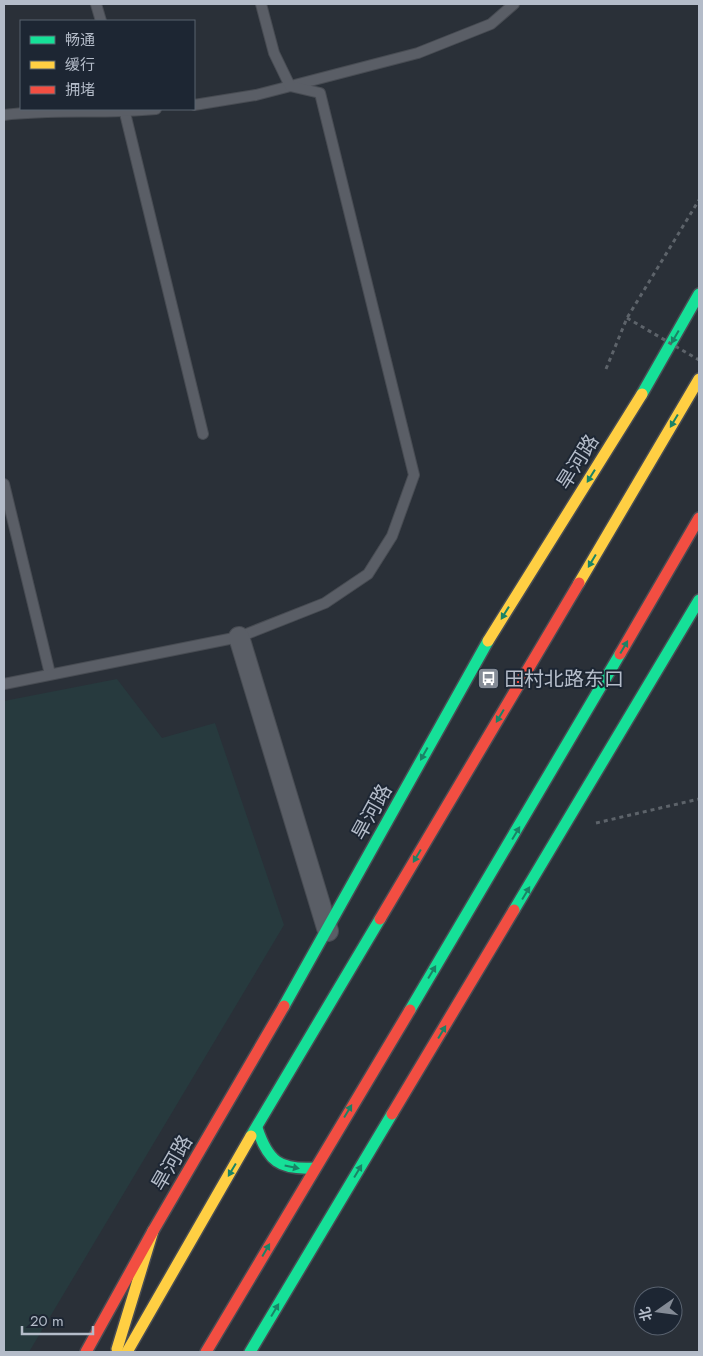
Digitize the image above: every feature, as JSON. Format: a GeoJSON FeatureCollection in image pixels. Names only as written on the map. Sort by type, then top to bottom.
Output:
{"type":"FeatureCollection","features":[{"type":"Feature","properties":{"kind":"main road","name":"旱河路"},"geometry":{"type":"LineString","coordinates":[[86,1352],[328,932],[477,658],[637,402],[699,294]]}},
{"type":"Feature","properties":{"kind":"main road"},"geometry":{"type":"LineString","coordinates":[[128,1352],[257,1128],[699,379]]}},
{"type":"Feature","properties":{"kind":"main road"},"geometry":{"type":"LineString","coordinates":[[206,1352],[314,1168],[525,818],[699,518]]}},
{"type":"Feature","properties":{"kind":"main road"},"geometry":{"type":"LineString","coordinates":[[250,1352],[563,831],[699,600]]}},
{"type":"Feature","properties":{"kind":"main road"},"geometry":{"type":"LineString","coordinates":[[257,1128],[263,1147],[276,1162],[294,1170],[314,1168]]}},
{"type":"Feature","properties":{"kind":"main road"},"geometry":{"type":"LineString","coordinates":[[116,1352],[154,1231]]}},
{"type":"Feature","properties":{"kind":"street"},"geometry":{"type":"LineString","coordinates":[[239,637],[328,932]]}},
{"type":"Feature","properties":{"kind":"lane"},"geometry":{"type":"LineString","coordinates":[[96,4],[101,20]]}},
{"type":"Feature","properties":{"kind":"lane"},"geometry":{"type":"LineString","coordinates":[[4,684],[239,637],[325,603],[368,574],[392,536],[414,475],[320,94],[290,86],[274,53],[262,4]]}},
{"type":"Feature","properties":{"kind":"lane"},"geometry":{"type":"LineString","coordinates":[[195,105],[290,86],[418,54],[491,24],[514,4]]}},
{"type":"Feature","properties":{"kind":"lane"},"geometry":{"type":"LineString","coordinates":[[4,115],[36,111],[124,110],[204,434]]}},
{"type":"Feature","properties":{"kind":"lane"},"geometry":{"type":"LineString","coordinates":[[4,484],[50,674]]}},
{"type":"Feature","properties":{"kind":"path"},"geometry":{"type":"LineString","coordinates":[[606,369],[627,318],[699,200]]}},
{"type":"Feature","properties":{"kind":"path"},"geometry":{"type":"LineString","coordinates":[[627,318],[699,360]]}},
{"type":"Feature","properties":{"kind":"path"},"geometry":{"type":"LineString","coordinates":[[563,831],[699,799]]}},
{"type":"Feature","properties":{"kind":"green space"},"geometry":{"type":"Polygon","coordinates":[[[117,679],[162,738],[215,723],[284,925],[29,1352],[4,1352],[4,701],[117,679]]]}},
{"type":"Feature","properties":{"kind":"traffic: fast"},"geometry":{"type":"LineString","coordinates":[[642,394],[699,294]]}},
{"type":"Feature","properties":{"kind":"traffic: fast"},"geometry":{"type":"LineString","coordinates":[[514,910],[699,600]]}},
{"type":"Feature","properties":{"kind":"traffic: fast"},"geometry":{"type":"LineString","coordinates":[[284,1006],[488,641]]}},
{"type":"Feature","properties":{"kind":"traffic: fast"},"geometry":{"type":"LineString","coordinates":[[410,1010],[620,654]]}},
{"type":"Feature","properties":{"kind":"traffic: fast"},"geometry":{"type":"LineString","coordinates":[[251,1136],[380,919]]}},
{"type":"Feature","properties":{"kind":"traffic: fast"},"geometry":{"type":"LineString","coordinates":[[250,1352],[392,1114]]}},
{"type":"Feature","properties":{"kind":"traffic: fast"},"geometry":{"type":"LineString","coordinates":[[257,1128],[266,1148],[276,1161],[292,1167],[314,1168]]}},
{"type":"Feature","properties":{"kind":"traffic: slow"},"geometry":{"type":"LineString","coordinates":[[579,583],[699,379]]}},
{"type":"Feature","properties":{"kind":"traffic: slow"},"geometry":{"type":"LineString","coordinates":[[488,641],[642,394]]}},
{"type":"Feature","properties":{"kind":"traffic: slow"},"geometry":{"type":"LineString","coordinates":[[127,1352],[251,1136]]}},
{"type":"Feature","properties":{"kind":"traffic: slow"},"geometry":{"type":"LineString","coordinates":[[117,1349],[153,1231]]}},
{"type":"Feature","properties":{"kind":"traffic: jam"},"geometry":{"type":"LineString","coordinates":[[620,654],[699,518]]}},
{"type":"Feature","properties":{"kind":"traffic: jam"},"geometry":{"type":"LineString","coordinates":[[380,919],[579,583]]}},
{"type":"Feature","properties":{"kind":"traffic: jam"},"geometry":{"type":"LineString","coordinates":[[392,1114],[514,910]]}},
{"type":"Feature","properties":{"kind":"traffic: jam"},"geometry":{"type":"LineString","coordinates":[[86,1352],[153,1231],[284,1006]]}},
{"type":"Feature","properties":{"kind":"traffic: jam"},"geometry":{"type":"LineString","coordinates":[[206,1352],[410,1010]]}},
{"type":"Feature","properties":{"kind":"place","name":"田村北路东口"},"geometry":{"type":"Point","coordinates":[488,679]}}]}
